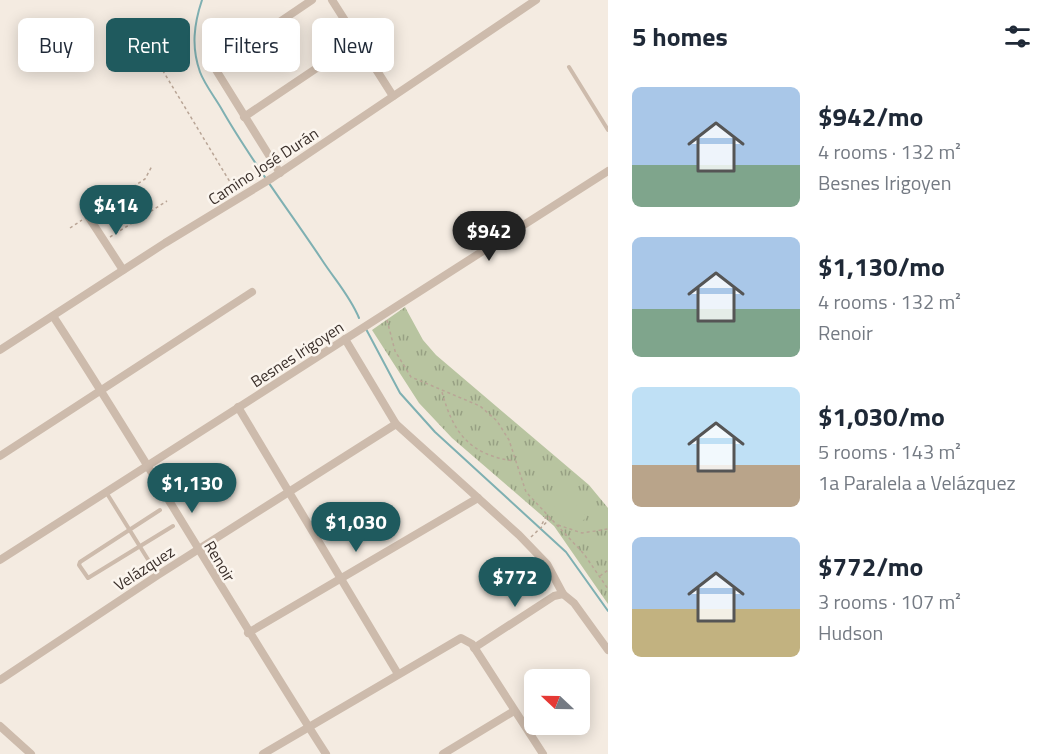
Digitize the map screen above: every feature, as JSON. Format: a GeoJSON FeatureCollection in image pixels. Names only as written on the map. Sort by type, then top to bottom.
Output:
{"type":"FeatureCollection","features":[{"type":"Feature","properties":{"kind":"street"},"geometry":{"type":"LineString","coordinates":[[276,176],[244,117],[217,74],[217,69],[219,63],[312,0]]}},
{"type":"Feature","properties":{"kind":"street"},"geometry":{"type":"LineString","coordinates":[[332,0],[343,18]]}},
{"type":"Feature","properties":{"kind":"street","name":"Camino José Durán"},"geometry":{"type":"LineString","coordinates":[[0,350],[123,270],[276,176],[536,0]]}},
{"type":"Feature","properties":{"kind":"street"},"geometry":{"type":"LineString","coordinates":[[244,117],[312,71]]}},
{"type":"Feature","properties":{"kind":"street"},"geometry":{"type":"LineString","coordinates":[[377,72],[393,96]]}},
{"type":"Feature","properties":{"kind":"street","name":"Besnes Irigoyen"},"geometry":{"type":"LineString","coordinates":[[0,560],[608,171]]}},
{"type":"Feature","properties":{"kind":"street"},"geometry":{"type":"LineString","coordinates":[[88,216],[123,270]]}},
{"type":"Feature","properties":{"kind":"street"},"geometry":{"type":"LineString","coordinates":[[0,456],[252,292]]}},
{"type":"Feature","properties":{"kind":"street","name":"Renoir"},"geometry":{"type":"LineString","coordinates":[[53,316],[149,465],[197,550],[326,754]]}},
{"type":"Feature","properties":{"kind":"street"},"geometry":{"type":"LineString","coordinates":[[345,339],[396,424],[519,535],[547,564],[563,594],[574,603],[608,650]]}},
{"type":"Feature","properties":{"kind":"street"},"geometry":{"type":"LineString","coordinates":[[238,407],[398,674]]}},
{"type":"Feature","properties":{"kind":"street","name":"Velázquez"},"geometry":{"type":"LineString","coordinates":[[0,680],[158,574],[396,424]]}},
{"type":"Feature","properties":{"kind":"street"},"geometry":{"type":"LineString","coordinates":[[248,633],[478,498]]}},
{"type":"Feature","properties":{"kind":"street"},"geometry":{"type":"LineString","coordinates":[[474,648],[554,596],[563,594]]}},
{"type":"Feature","properties":{"kind":"street"},"geometry":{"type":"LineString","coordinates":[[263,754],[463,638],[470,641],[543,754]]}},
{"type":"Feature","properties":{"kind":"street"},"geometry":{"type":"LineString","coordinates":[[443,754],[514,711]]}},
{"type":"Feature","properties":{"kind":"street"},"geometry":{"type":"LineString","coordinates":[[0,726],[31,754]]}},
{"type":"Feature","properties":{"kind":"lane"},"geometry":{"type":"LineString","coordinates":[[568,67],[608,130]]}},
{"type":"Feature","properties":{"kind":"lane"},"geometry":{"type":"LineString","coordinates":[[106,492],[158,574]]}},
{"type":"Feature","properties":{"kind":"lane"},"geometry":{"type":"LineString","coordinates":[[160,510],[80,562],[79,565],[88,578],[172,526]]}},
{"type":"Feature","properties":{"kind":"path"},"geometry":{"type":"LineString","coordinates":[[164,72],[239,198]]}},
{"type":"Feature","properties":{"kind":"path"},"geometry":{"type":"LineString","coordinates":[[70,228],[146,179],[152,166]]}},
{"type":"Feature","properties":{"kind":"path"},"geometry":{"type":"LineString","coordinates":[[104,241],[167,201]]}},
{"type":"Feature","properties":{"kind":"path"},"geometry":{"type":"LineString","coordinates":[[382,315],[390,325],[395,351],[411,377],[480,406],[497,421],[509,440],[526,492],[584,554],[608,589]]}},
{"type":"Feature","properties":{"kind":"path"},"geometry":{"type":"LineString","coordinates":[[442,391],[453,424],[463,438],[486,454],[515,461]]}},
{"type":"Feature","properties":{"kind":"path"},"geometry":{"type":"LineString","coordinates":[[542,525],[547,514]]}},
{"type":"Feature","properties":{"kind":"path"},"geometry":{"type":"LineString","coordinates":[[533,534],[551,518]]}},
{"type":"Feature","properties":{"kind":"path"},"geometry":{"type":"LineString","coordinates":[[557,525],[582,533],[608,529]]}},
{"type":"Feature","properties":{"kind":"path"},"geometry":{"type":"LineString","coordinates":[[600,576],[608,570]]}},
{"type":"Feature","properties":{"kind":"green space"},"geometry":{"type":"Polygon","coordinates":[[[405,307],[423,340],[436,355],[589,485],[608,508],[608,604],[554,526],[452,438],[419,403],[372,330],[405,307]]]}},
{"type":"Feature","properties":{"kind":"green space"},"geometry":{"type":"Polygon","coordinates":[[[567,495],[587,517],[574,528],[554,506],[567,495]]]}},
{"type":"Feature","properties":{"kind":"waterway"},"geometry":{"type":"LineString","coordinates":[[202,0],[195,27],[195,54],[202,77],[270,185],[347,295],[359,318]]}},
{"type":"Feature","properties":{"kind":"waterway"},"geometry":{"type":"LineString","coordinates":[[366,329],[400,393],[435,432],[566,552],[608,611]]}}]}
